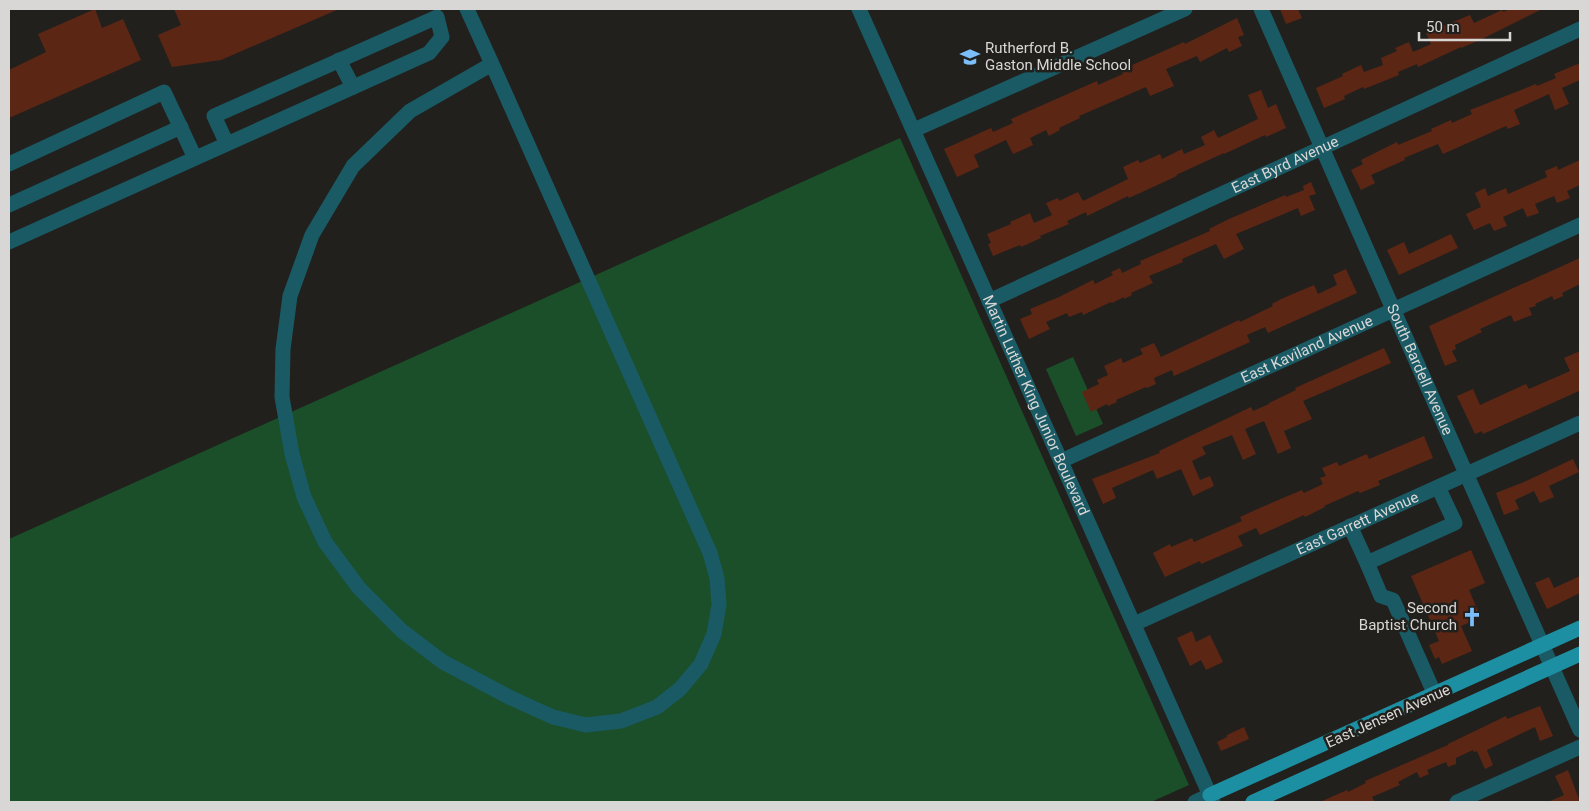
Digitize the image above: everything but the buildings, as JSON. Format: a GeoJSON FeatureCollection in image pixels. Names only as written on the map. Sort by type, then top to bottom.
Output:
{"type":"FeatureCollection","features":[{"type":"Feature","properties":{"kind":"main road","name":"East Jensen Avenue"},"geometry":{"type":"LineString","coordinates":[[1212,799],[1580,628]]}},
{"type":"Feature","properties":{"kind":"main road","name":"East Jensen Avenue"},"geometry":{"type":"LineString","coordinates":[[1253,802],[1580,654]]}},
{"type":"Feature","properties":{"kind":"street"},"geometry":{"type":"LineString","coordinates":[[467,9],[492,64],[710,553],[717,578],[719,605],[714,634],[701,664],[680,689],[657,707],[621,721],[586,725],[553,717],[511,698],[443,662],[402,631],[359,588],[325,542],[304,497],[292,454],[282,397],[283,350],[290,296],[312,235],[353,166],[410,111],[492,64]]}},
{"type":"Feature","properties":{"kind":"street","name":"Martin Luther King Junior Boulevard"},"geometry":{"type":"LineString","coordinates":[[859,9],[1212,799]]}},
{"type":"Feature","properties":{"kind":"street"},"geometry":{"type":"LineString","coordinates":[[914,130],[1184,9]]}},
{"type":"Feature","properties":{"kind":"street","name":"South Bardell Avenue"},"geometry":{"type":"LineString","coordinates":[[1261,9],[1580,730]]}},
{"type":"Feature","properties":{"kind":"street"},"geometry":{"type":"LineString","coordinates":[[9,242],[195,158],[227,144],[429,53],[442,37],[437,17],[214,116],[227,144]]}},
{"type":"Feature","properties":{"kind":"street","name":"East Byrd Avenue"},"geometry":{"type":"LineString","coordinates":[[989,301],[1580,29]]}},
{"type":"Feature","properties":{"kind":"street"},"geometry":{"type":"LineString","coordinates":[[340,60],[353,87]]}},
{"type":"Feature","properties":{"kind":"street"},"geometry":{"type":"LineString","coordinates":[[9,164],[164,92],[195,158]]}},
{"type":"Feature","properties":{"kind":"street"},"geometry":{"type":"LineString","coordinates":[[9,205],[180,127]]}},
{"type":"Feature","properties":{"kind":"street","name":"East Kaviland Avenue"},"geometry":{"type":"LineString","coordinates":[[1061,461],[1580,225]]}},
{"type":"Feature","properties":{"kind":"street","name":"East Garrett Avenue"},"geometry":{"type":"LineString","coordinates":[[1134,624],[1580,423]]}},
{"type":"Feature","properties":{"kind":"street"},"geometry":{"type":"LineString","coordinates":[[1367,563],[1455,524],[1438,487]]}},
{"type":"Feature","properties":{"kind":"street"},"geometry":{"type":"LineString","coordinates":[[1350,526],[1381,596],[1393,600],[1435,695]]}},
{"type":"Feature","properties":{"kind":"street"},"geometry":{"type":"LineString","coordinates":[[1457,802],[1580,747]]}},
{"type":"Feature","properties":{"kind":"street","name":"East Jensen Avenue"},"geometry":{"type":"LineString","coordinates":[[1195,802],[1212,799]]}},
{"type":"Feature","properties":{"kind":"green space"},"geometry":{"type":"Polygon","coordinates":[[[900,138],[1189,785],[1151,802],[9,802],[9,539],[900,138]]]}},
{"type":"Feature","properties":{"kind":"green space"},"geometry":{"type":"Polygon","coordinates":[[[1073,357],[1103,424],[1076,436],[1046,369],[1073,357]]]}},
{"type":"Feature","properties":{"kind":"place","name":"Rutherford B. Gaston Middle School"},"geometry":{"type":"Point","coordinates":[970,57]}},
{"type":"Feature","properties":{"kind":"place","name":"Second Baptist Church"},"geometry":{"type":"Point","coordinates":[1472,617]}}]}
